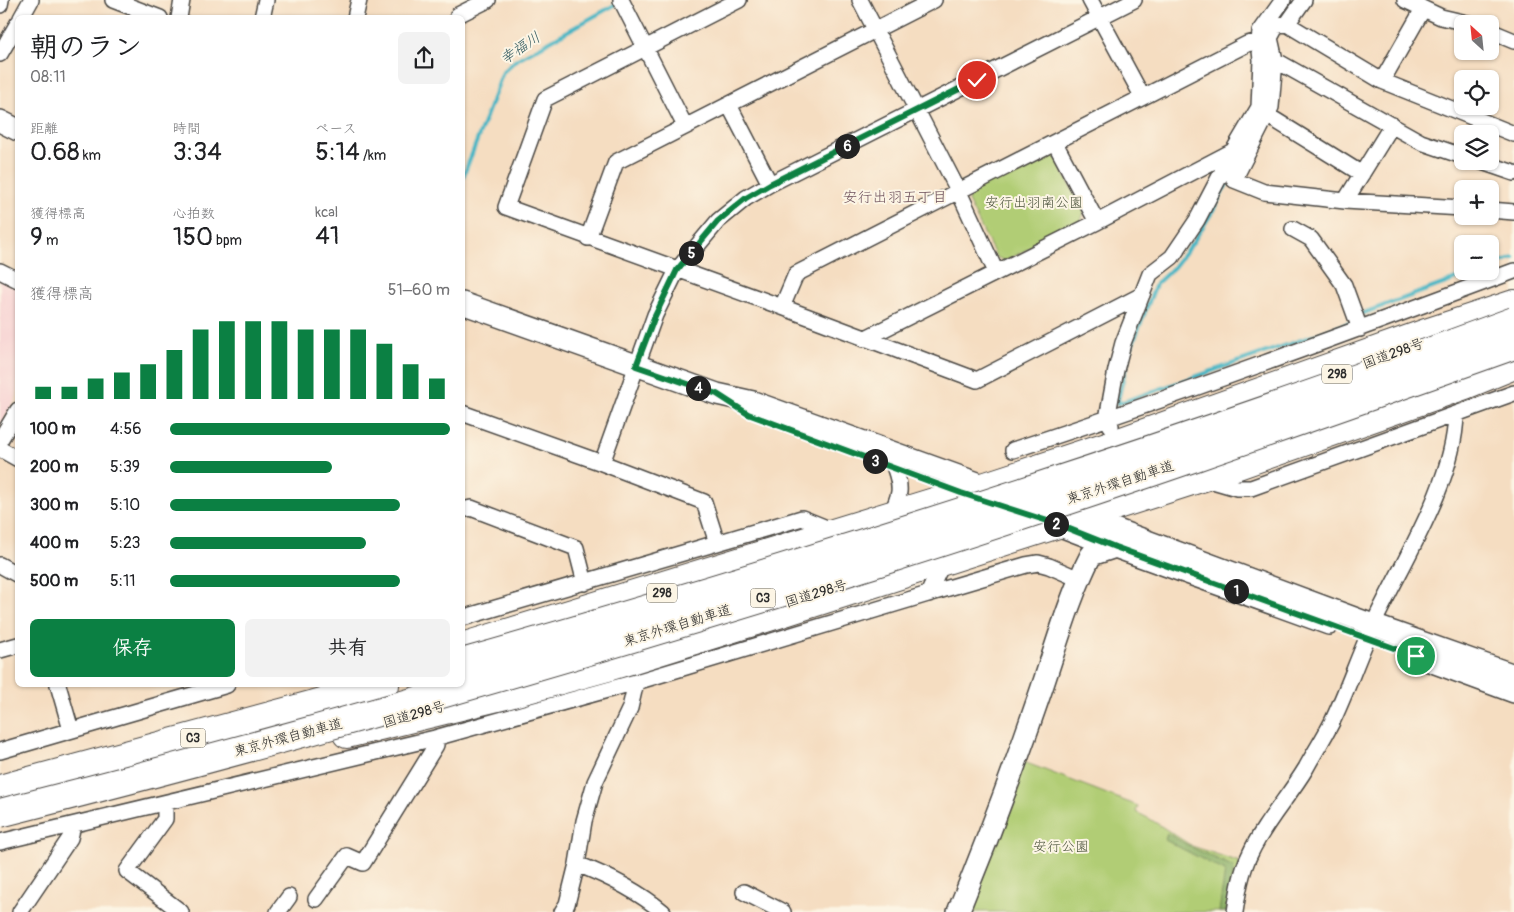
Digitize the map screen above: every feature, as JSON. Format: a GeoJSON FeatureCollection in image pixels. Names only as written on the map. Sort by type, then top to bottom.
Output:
{"type":"FeatureCollection","features":[{"type":"Feature","properties":{"kind":"highway"},"geometry":{"type":"LineString","coordinates":[[465,646],[848,532],[891,514],[973,490],[1114,430],[1514,304]]}},
{"type":"Feature","properties":{"kind":"highway","name":"国道298号"},"geometry":{"type":"LineString","coordinates":[[1158,435],[1360,366],[1514,309]]}},
{"type":"Feature","properties":{"kind":"highway","name":"東京外環自動車道"},"geometry":{"type":"LineString","coordinates":[[465,662],[578,630],[876,539],[1280,405],[1514,321]]}},
{"type":"Feature","properties":{"kind":"highway","name":"東京外環自動車道"},"geometry":{"type":"LineString","coordinates":[[465,687],[649,633],[876,563],[1163,468],[1514,345]]}},
{"type":"Feature","properties":{"kind":"highway"},"geometry":{"type":"LineString","coordinates":[[347,734],[502,696],[608,667],[1147,496],[1189,477],[1514,356]]}},
{"type":"Feature","properties":{"kind":"highway"},"geometry":{"type":"LineString","coordinates":[[1189,477],[1465,385],[1514,365]]}},
{"type":"Feature","properties":{"kind":"highway","name":"298"},"geometry":{"type":"LineString","coordinates":[[465,650],[612,609],[848,532]]}},
{"type":"Feature","properties":{"kind":"highway","name":"国道298号"},"geometry":{"type":"LineString","coordinates":[[0,826],[347,734],[620,655],[882,573]]}},
{"type":"Feature","properties":{"kind":"highway"},"geometry":{"type":"LineString","coordinates":[[0,776],[335,687]]}},
{"type":"Feature","properties":{"kind":"highway","name":"東京外環自動車道"},"geometry":{"type":"LineString","coordinates":[[0,789],[378,687]]}},
{"type":"Feature","properties":{"kind":"highway","name":"東京外環自動車道"},"geometry":{"type":"LineString","coordinates":[[0,813],[128,781],[464,687]]}},
{"type":"Feature","properties":{"kind":"street"},"geometry":{"type":"LineString","coordinates":[[0,5],[1,0]]}},
{"type":"Feature","properties":{"kind":"street"},"geometry":{"type":"LineString","coordinates":[[23,15],[31,0]]}},
{"type":"Feature","properties":{"kind":"street"},"geometry":{"type":"LineString","coordinates":[[112,0],[152,15]]}},
{"type":"Feature","properties":{"kind":"street"},"geometry":{"type":"LineString","coordinates":[[180,15],[182,0]]}},
{"type":"Feature","properties":{"kind":"street"},"geometry":{"type":"LineString","coordinates":[[263,15],[266,0]]}},
{"type":"Feature","properties":{"kind":"street"},"geometry":{"type":"LineString","coordinates":[[356,15],[360,0]]}},
{"type":"Feature","properties":{"kind":"street"},"geometry":{"type":"LineString","coordinates":[[458,11],[488,0]]}},
{"type":"Feature","properties":{"kind":"street"},"geometry":{"type":"LineString","coordinates":[[621,0],[686,126]]}},
{"type":"Feature","properties":{"kind":"street"},"geometry":{"type":"LineString","coordinates":[[739,0],[545,99],[506,207],[977,380],[1142,295]]}},
{"type":"Feature","properties":{"kind":"street"},"geometry":{"type":"LineString","coordinates":[[860,0],[958,192],[996,272]]}},
{"type":"Feature","properties":{"kind":"street"},"geometry":{"type":"LineString","coordinates":[[588,238],[616,162],[934,0]]}},
{"type":"Feature","properties":{"kind":"street"},"geometry":{"type":"LineString","coordinates":[[1090,0],[1142,96]]}},
{"type":"Feature","properties":{"kind":"street"},"geometry":{"type":"LineString","coordinates":[[602,463],[655,316],[677,270],[718,221],[746,198],[770,184],[1134,0]]}},
{"type":"Feature","properties":{"kind":"street"},"geometry":{"type":"LineString","coordinates":[[1283,0],[1260,32],[1259,42],[1268,60],[1271,107],[1234,180],[1264,192],[1344,201],[1454,208]]}},
{"type":"Feature","properties":{"kind":"street"},"geometry":{"type":"LineString","coordinates":[[1287,24],[1304,0]]}},
{"type":"Feature","properties":{"kind":"street"},"geometry":{"type":"LineString","coordinates":[[1405,0],[1441,17],[1454,20]]}},
{"type":"Feature","properties":{"kind":"street"},"geometry":{"type":"LineString","coordinates":[[1382,81],[1423,9]]}},
{"type":"Feature","properties":{"kind":"street"},"geometry":{"type":"LineString","coordinates":[[1114,430],[1116,370],[1123,343],[1150,274],[1172,257],[1197,220],[1259,106],[1268,60],[1270,38],[1277,25],[1287,24],[1382,81],[1452,111],[1514,134]]}},
{"type":"Feature","properties":{"kind":"street"},"geometry":{"type":"LineString","coordinates":[[2,47],[15,28]]}},
{"type":"Feature","properties":{"kind":"street"},"geometry":{"type":"LineString","coordinates":[[1499,35],[1514,41]]}},
{"type":"Feature","properties":{"kind":"street"},"geometry":{"type":"LineString","coordinates":[[782,307],[796,274],[1055,143],[1142,96],[1247,44],[1259,42]]}},
{"type":"Feature","properties":{"kind":"street"},"geometry":{"type":"LineString","coordinates":[[1268,60],[1421,142],[1454,153]]}},
{"type":"Feature","properties":{"kind":"street"},"geometry":{"type":"LineString","coordinates":[[729,105],[770,184]]}},
{"type":"Feature","properties":{"kind":"street"},"geometry":{"type":"LineString","coordinates":[[1267,115],[1362,174]]}},
{"type":"Feature","properties":{"kind":"street"},"geometry":{"type":"LineString","coordinates":[[0,121],[15,128]]}},
{"type":"Feature","properties":{"kind":"street"},"geometry":{"type":"LineString","coordinates":[[1344,201],[1392,126]]}},
{"type":"Feature","properties":{"kind":"street"},"geometry":{"type":"LineString","coordinates":[[1055,143],[1096,222]]}},
{"type":"Feature","properties":{"kind":"street"},"geometry":{"type":"LineString","coordinates":[[864,339],[1233,151]]}},
{"type":"Feature","properties":{"kind":"street"},"geometry":{"type":"LineString","coordinates":[[1499,167],[1514,172]]}},
{"type":"Feature","properties":{"kind":"street"},"geometry":{"type":"LineString","coordinates":[[1499,211],[1514,212]]}},
{"type":"Feature","properties":{"kind":"street"},"geometry":{"type":"LineString","coordinates":[[1292,230],[1312,239],[1344,285],[1360,328]]}},
{"type":"Feature","properties":{"kind":"street"},"geometry":{"type":"LineString","coordinates":[[0,271],[15,278]]}},
{"type":"Feature","properties":{"kind":"street"},"geometry":{"type":"LineString","coordinates":[[1013,450],[1114,430],[1360,328],[1514,271]]}},
{"type":"Feature","properties":{"kind":"street"},"geometry":{"type":"LineString","coordinates":[[465,304],[717,394],[753,402],[973,490]]}},
{"type":"Feature","properties":{"kind":"street"},"geometry":{"type":"LineString","coordinates":[[1189,477],[1237,488],[1251,488],[1514,393]]}},
{"type":"Feature","properties":{"kind":"street"},"geometry":{"type":"LineString","coordinates":[[717,394],[748,414],[895,469],[1144,540],[1370,631],[1514,692]]}},
{"type":"Feature","properties":{"kind":"street"},"geometry":{"type":"LineString","coordinates":[[465,414],[704,502],[717,542]]}},
{"type":"Feature","properties":{"kind":"street"},"geometry":{"type":"LineString","coordinates":[[0,440],[15,415]]}},
{"type":"Feature","properties":{"kind":"street"},"geometry":{"type":"LineString","coordinates":[[1235,912],[1239,885],[1249,854],[1263,829],[1304,771],[1332,723],[1370,631],[1433,503],[1448,464],[1455,432],[1456,415]]}},
{"type":"Feature","properties":{"kind":"street"},"geometry":{"type":"LineString","coordinates":[[0,449],[15,457]]}},
{"type":"Feature","properties":{"kind":"street"},"geometry":{"type":"LineString","coordinates":[[891,514],[899,498],[900,484],[895,469]]}},
{"type":"Feature","properties":{"kind":"street"},"geometry":{"type":"LineString","coordinates":[[1144,540],[1138,531],[1134,518],[1139,503],[1147,496]]}},
{"type":"Feature","properties":{"kind":"street"},"geometry":{"type":"LineString","coordinates":[[465,509],[471,508],[576,548],[585,583]]}},
{"type":"Feature","properties":{"kind":"street"},"geometry":{"type":"LineString","coordinates":[[465,617],[802,518],[848,532]]}},
{"type":"Feature","properties":{"kind":"street"},"geometry":{"type":"LineString","coordinates":[[1069,520],[1115,547],[1370,631],[1514,675]]}},
{"type":"Feature","properties":{"kind":"street"},"geometry":{"type":"LineString","coordinates":[[958,912],[976,869],[1032,715],[1079,579],[1091,554],[1115,547]]}},
{"type":"Feature","properties":{"kind":"street"},"geometry":{"type":"LineString","coordinates":[[928,594],[944,560]]}},
{"type":"Feature","properties":{"kind":"street"},"geometry":{"type":"LineString","coordinates":[[0,842],[435,738],[636,682],[1026,565],[1038,564],[1079,579]]}},
{"type":"Feature","properties":{"kind":"street"},"geometry":{"type":"LineString","coordinates":[[0,565],[15,573]]}},
{"type":"Feature","properties":{"kind":"street"},"geometry":{"type":"LineString","coordinates":[[0,650],[15,645]]}},
{"type":"Feature","properties":{"kind":"street"},"geometry":{"type":"LineString","coordinates":[[562,912],[567,904],[577,864],[584,821],[595,782],[630,708],[636,682]]}},
{"type":"Feature","properties":{"kind":"street"},"geometry":{"type":"LineString","coordinates":[[59,687],[71,730]]}},
{"type":"Feature","properties":{"kind":"street"},"geometry":{"type":"LineString","coordinates":[[0,751],[220,687]]}},
{"type":"Feature","properties":{"kind":"street"},"geometry":{"type":"LineString","coordinates":[[316,899],[347,856],[363,863],[436,745],[435,738]]}},
{"type":"Feature","properties":{"kind":"street"},"geometry":{"type":"LineString","coordinates":[[165,803],[165,819],[127,871],[181,912]]}},
{"type":"Feature","properties":{"kind":"street"},"geometry":{"type":"LineString","coordinates":[[20,912],[70,838],[73,825]]}},
{"type":"Feature","properties":{"kind":"street"},"geometry":{"type":"LineString","coordinates":[[577,864],[598,872],[649,900],[663,912]]}},
{"type":"Feature","properties":{"kind":"street"},"geometry":{"type":"LineString","coordinates":[[744,892],[783,912]]}},
{"type":"Feature","properties":{"kind":"street"},"geometry":{"type":"LineString","coordinates":[[278,912],[290,897]]}},
{"type":"Feature","properties":{"kind":"shaded area"},"geometry":{"type":"Polygon","coordinates":[[[0,278],[15,285],[15,400],[0,426],[0,278]]]}},
{"type":"Feature","properties":{"kind":"green space","name":"安行出羽南公園"},"geometry":{"type":"Polygon","coordinates":[[[1046,152],[1054,154],[1084,212],[1081,221],[1005,261],[996,257],[968,201],[971,192],[1046,152]]]}},
{"type":"Feature","properties":{"kind":"green space","name":"安行公園"},"geometry":{"type":"Polygon","coordinates":[[[1024,762],[1138,806],[1136,812],[1192,846],[1240,862],[1229,912],[964,912],[1024,762]]]}},
{"type":"Feature","properties":{"kind":"green space"},"geometry":{"type":"Polygon","coordinates":[[[1167,833],[1191,847],[1234,867],[1226,912],[1219,912],[1225,871],[1165,840],[1167,833]]]}},
{"type":"Feature","properties":{"kind":"waterway","name":"幸福川"},"geometry":{"type":"LineString","coordinates":[[465,172],[503,72],[516,60],[618,3]]}},
{"type":"Feature","properties":{"kind":"waterway"},"geometry":{"type":"LineString","coordinates":[[1229,180],[1192,244],[1174,267],[1156,284],[1130,351],[1117,404],[1352,322]]}},
{"type":"Feature","properties":{"kind":"waterway"},"geometry":{"type":"LineString","coordinates":[[1499,264],[1514,258]]}},
{"type":"Feature","properties":{"kind":"waterway"},"geometry":{"type":"LineString","coordinates":[[1361,314],[1454,280]]}},
{"type":"Feature","properties":{"kind":"district","name":"安行出羽五丁目"},"geometry":{"type":"Point","coordinates":[895,197]}},
{"type":"Feature","properties":{"kind":"route"},"geometry":{"type":"LineString","coordinates":[[977,80],[770,184],[746,198],[718,221],[677,270],[655,316],[636,366],[717,394],[748,414],[961,493],[1057,524],[1115,547],[1416,656]]}}]}
